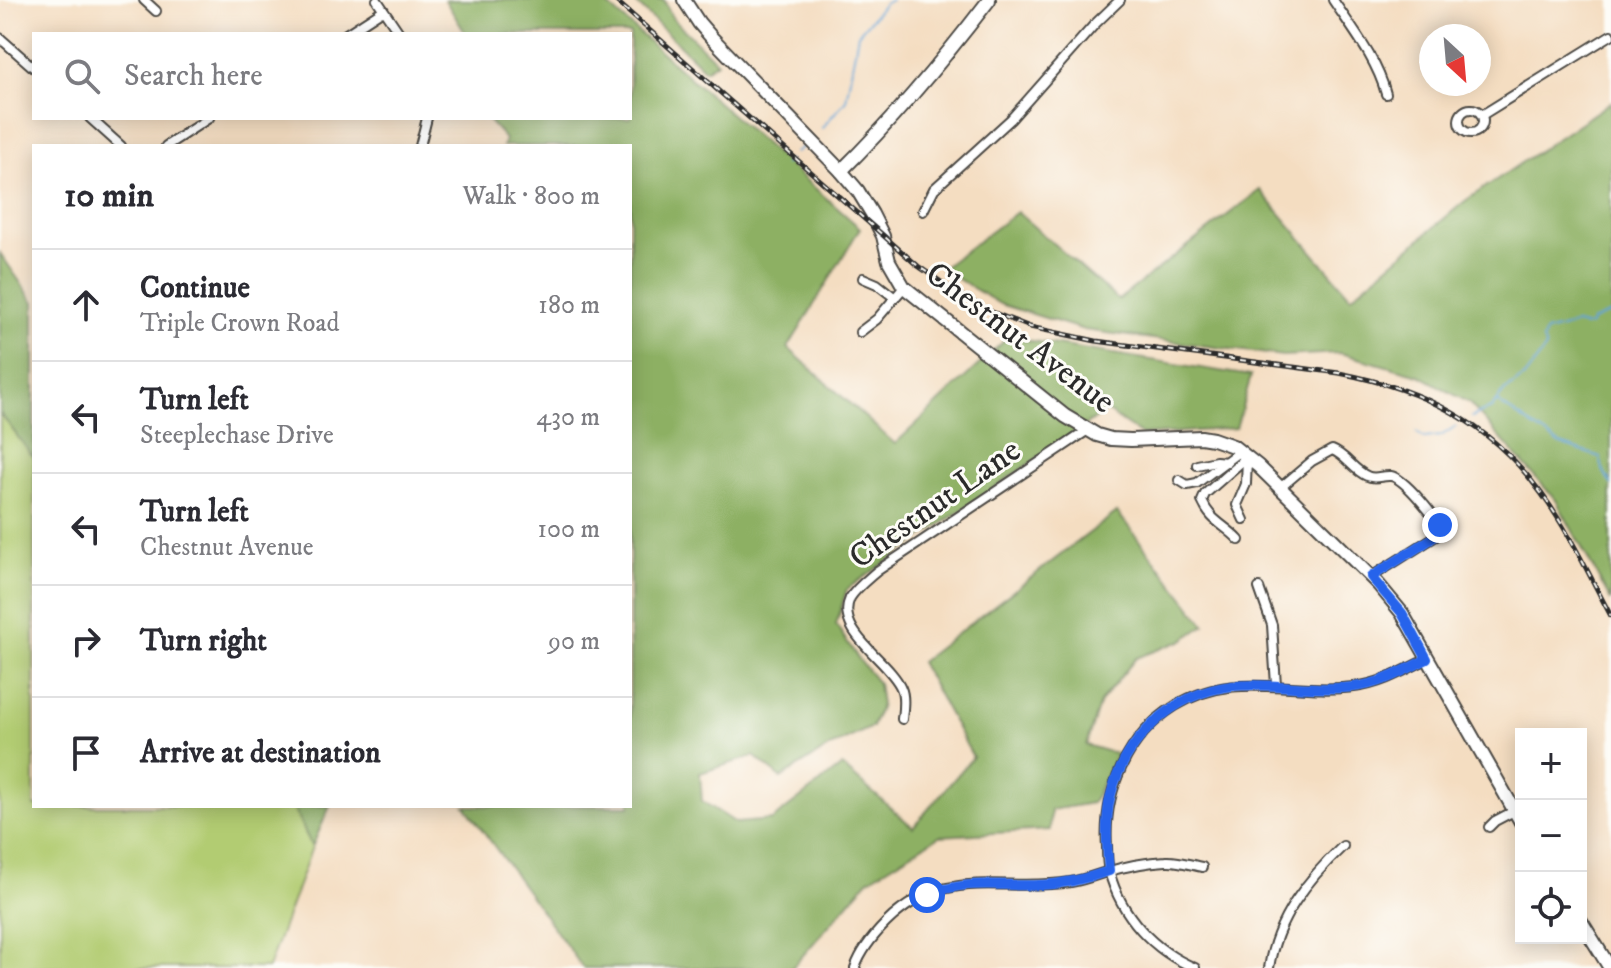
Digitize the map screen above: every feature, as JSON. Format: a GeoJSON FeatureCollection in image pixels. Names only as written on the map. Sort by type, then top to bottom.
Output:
{"type":"FeatureCollection","features":[{"type":"Feature","properties":{"kind":"street"},"geometry":{"type":"LineString","coordinates":[[144,0],[156,11]]}},
{"type":"Feature","properties":{"kind":"street"},"geometry":{"type":"LineString","coordinates":[[377,0],[399,32]]}},
{"type":"Feature","properties":{"kind":"street","name":"Chestnut Avenue"},"geometry":{"type":"LineString","coordinates":[[684,0],[712,38],[858,191],[883,236],[889,261],[904,287],[1065,416],[1088,430],[1118,440],[1201,437],[1224,442],[1243,454],[1280,488],[1371,577],[1402,613],[1515,811]]}},
{"type":"Feature","properties":{"kind":"street"},"geometry":{"type":"LineString","coordinates":[[841,171],[880,133],[989,0]]}},
{"type":"Feature","properties":{"kind":"street"},"geometry":{"type":"LineString","coordinates":[[923,211],[934,189],[1011,119],[1120,0]]}},
{"type":"Feature","properties":{"kind":"street"},"geometry":{"type":"LineString","coordinates":[[1333,0],[1364,46],[1383,81],[1386,94]]}},
{"type":"Feature","properties":{"kind":"street"},"geometry":{"type":"LineString","coordinates":[[349,32],[383,10]]}},
{"type":"Feature","properties":{"kind":"street"},"geometry":{"type":"LineString","coordinates":[[1482,115],[1611,35]]}},
{"type":"Feature","properties":{"kind":"street"},"geometry":{"type":"LineString","coordinates":[[0,38],[32,66]]}},
{"type":"Feature","properties":{"kind":"street"},"geometry":{"type":"LineString","coordinates":[[92,120],[119,144]]}},
{"type":"Feature","properties":{"kind":"street"},"geometry":{"type":"LineString","coordinates":[[169,144],[206,120]]}},
{"type":"Feature","properties":{"kind":"street"},"geometry":{"type":"LineString","coordinates":[[420,144],[426,120]]}},
{"type":"Feature","properties":{"kind":"street"},"geometry":{"type":"LineString","coordinates":[[863,278],[895,298]]}},
{"type":"Feature","properties":{"kind":"street"},"geometry":{"type":"LineString","coordinates":[[860,332],[877,319],[904,287]]}},
{"type":"Feature","properties":{"kind":"street","name":"Chestnut Lane"},"geometry":{"type":"LineString","coordinates":[[902,719],[901,689],[889,670],[852,628],[848,611],[850,600],[865,582],[887,564],[1088,430]]}},
{"type":"Feature","properties":{"kind":"street"},"geometry":{"type":"LineString","coordinates":[[1280,488],[1312,461],[1332,450],[1367,476],[1394,476],[1403,481],[1440,525],[1439,534],[1371,577]]}},
{"type":"Feature","properties":{"kind":"street"},"geometry":{"type":"LineString","coordinates":[[1179,480],[1187,485],[1197,483],[1243,454]]}},
{"type":"Feature","properties":{"kind":"street"},"geometry":{"type":"LineString","coordinates":[[1243,454],[1247,476],[1237,505],[1244,520]]}},
{"type":"Feature","properties":{"kind":"street"},"geometry":{"type":"LineString","coordinates":[[1239,540],[1210,516],[1202,501],[1243,454]]}},
{"type":"Feature","properties":{"kind":"street"},"geometry":{"type":"LineString","coordinates":[[1197,465],[1227,462]]}},
{"type":"Feature","properties":{"kind":"street"},"geometry":{"type":"LineString","coordinates":[[1259,588],[1272,625],[1276,685]]}},
{"type":"Feature","properties":{"kind":"street"},"geometry":{"type":"LineString","coordinates":[[1195,968],[1168,954],[1142,931],[1124,904],[1109,871],[1106,835],[1110,797],[1132,749],[1152,724],[1177,705],[1208,691],[1235,686],[1354,687],[1388,678],[1427,659]]}},
{"type":"Feature","properties":{"kind":"street"},"geometry":{"type":"LineString","coordinates":[[1489,827],[1495,821],[1515,817]]}},
{"type":"Feature","properties":{"kind":"street"},"geometry":{"type":"LineString","coordinates":[[1269,968],[1275,942],[1298,898],[1318,870],[1343,846]]}},
{"type":"Feature","properties":{"kind":"street"},"geometry":{"type":"LineString","coordinates":[[855,968],[869,942],[894,915],[942,889],[975,883],[1055,884],[1167,861],[1202,867]]}},
{"type":"Feature","properties":{"kind":"street"},"geometry":{"type":"LineString","coordinates":[[1587,931],[1610,968]]}},
{"type":"Feature","properties":{"kind":"green space"},"geometry":{"type":"Polygon","coordinates":[[[445,0],[602,0],[860,228],[788,348],[895,444],[1008,337],[1251,376],[1236,428],[1142,435],[1106,411],[847,589],[836,625],[878,683],[881,705],[872,727],[828,748],[781,778],[754,756],[700,773],[702,801],[736,823],[772,820],[842,766],[913,827],[973,757],[920,662],[1117,512],[1205,625],[1181,641],[1136,658],[1100,702],[1086,745],[1117,754],[1092,803],[1051,810],[1050,830],[939,836],[868,880],[792,968],[583,968],[466,808],[632,808],[632,144],[504,144],[505,139],[488,120],[632,120],[632,32],[465,32],[445,0]]]}},
{"type":"Feature","properties":{"kind":"green space"},"geometry":{"type":"Polygon","coordinates":[[[633,0],[664,0],[673,19],[717,62],[705,70],[633,0]]]}},
{"type":"Feature","properties":{"kind":"green space"},"geometry":{"type":"Polygon","coordinates":[[[1611,102],[1611,601],[1556,500],[1469,403],[1419,375],[1340,353],[1283,356],[1084,330],[1000,304],[941,269],[1017,212],[1118,300],[1260,190],[1351,297],[1465,201],[1611,102]]]}},
{"type":"Feature","properties":{"kind":"green space"},"geometry":{"type":"Polygon","coordinates":[[[0,253],[32,299],[32,455],[0,413],[0,253]]]}},
{"type":"Feature","properties":{"kind":"green space"},"geometry":{"type":"Polygon","coordinates":[[[0,413],[32,455],[32,808],[294,808],[312,847],[268,968],[0,968],[0,413]]]}},
{"type":"Feature","properties":{"kind":"green space"},"geometry":{"type":"Polygon","coordinates":[[[294,808],[329,808],[312,847],[294,808]]]}},
{"type":"Feature","properties":{"kind":"waterway"},"geometry":{"type":"LineString","coordinates":[[822,128],[846,100],[858,34],[891,0]]}},
{"type":"Feature","properties":{"kind":"waterway"},"geometry":{"type":"LineString","coordinates":[[795,153],[803,146]]}},
{"type":"Feature","properties":{"kind":"waterway"},"geometry":{"type":"LineString","coordinates":[[785,164],[789,160]]}},
{"type":"Feature","properties":{"kind":"waterway"},"geometry":{"type":"LineString","coordinates":[[1472,417],[1491,408],[1504,392],[1524,377],[1546,348],[1543,340],[1546,332],[1576,324],[1591,325],[1592,321],[1611,313]]}},
{"type":"Feature","properties":{"kind":"waterway"},"geometry":{"type":"LineString","coordinates":[[1497,402],[1560,444],[1600,457],[1611,484]]}},
{"type":"Feature","properties":{"kind":"waterway"},"geometry":{"type":"LineString","coordinates":[[1416,432],[1424,438],[1441,436],[1456,426]]}},
{"type":"Feature","properties":{"kind":"railway"},"geometry":{"type":"LineString","coordinates":[[615,0],[918,266],[960,295],[992,312],[1030,327],[1096,341],[1339,373],[1398,389],[1452,412],[1500,447],[1541,493],[1570,538],[1611,616]]}},
{"type":"Feature","properties":{"kind":"route"},"geometry":{"type":"LineString","coordinates":[[927,895],[975,883],[1055,884],[1109,871],[1106,835],[1110,797],[1124,762],[1152,724],[1193,697],[1235,686],[1354,687],[1388,678],[1427,659],[1402,613],[1371,577],[1439,534],[1440,525]]}}]}
